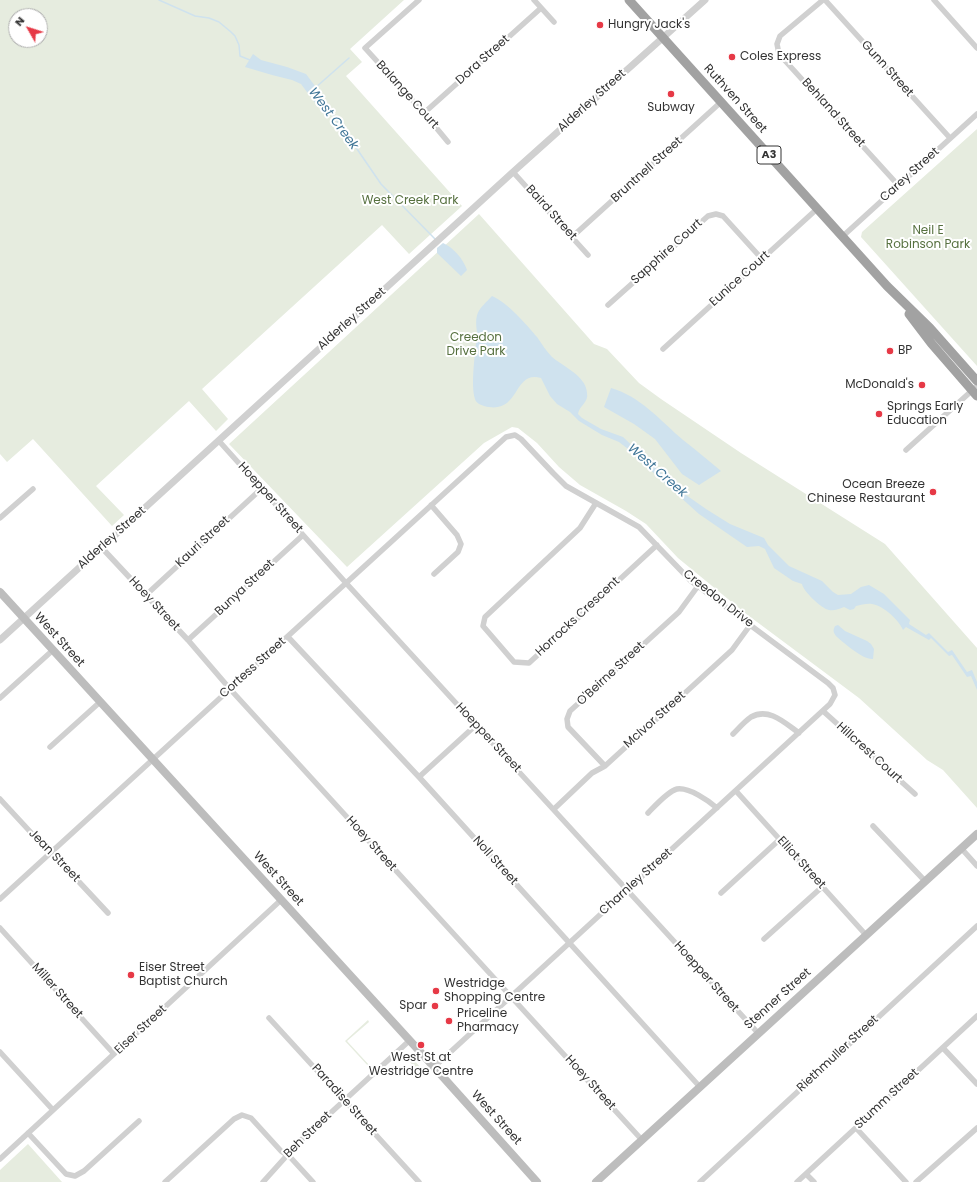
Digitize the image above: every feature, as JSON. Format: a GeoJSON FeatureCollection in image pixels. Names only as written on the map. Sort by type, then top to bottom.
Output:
{"type":"FeatureCollection","features":[{"type":"Feature","properties":{"kind":"highway","name":"Ruthven Street"},"geometry":{"type":"LineString","coordinates":[[629,0],[843,236],[887,286],[931,343],[975,391]]}},
{"type":"Feature","properties":{"kind":"highway","name":"Ruthven Street"},"geometry":{"type":"LineString","coordinates":[[887,286],[930,328],[977,381]]}},
{"type":"Feature","properties":{"kind":"main road","name":"West Street"},"geometry":{"type":"LineString","coordinates":[[0,592],[434,1067],[537,1182]]}},
{"type":"Feature","properties":{"kind":"main road","name":"Stenner Street"},"geometry":{"type":"LineString","coordinates":[[596,1182],[977,834]]}},
{"type":"Feature","properties":{"kind":"street","name":"Balange Court"},"geometry":{"type":"LineString","coordinates":[[419,0],[365,48],[424,113],[448,142]]}},
{"type":"Feature","properties":{"kind":"street"},"geometry":{"type":"LineString","coordinates":[[534,0],[554,22]]}},
{"type":"Feature","properties":{"kind":"street","name":"Alderley Street"},"geometry":{"type":"LineString","coordinates":[[0,640],[513,172],[705,0]]}},
{"type":"Feature","properties":{"kind":"street","name":"Behland Street"},"geometry":{"type":"LineString","coordinates":[[824,0],[780,36],[777,44],[780,54],[898,186]]}},
{"type":"Feature","properties":{"kind":"street","name":"Gunn Street"},"geometry":{"type":"LineString","coordinates":[[824,0],[950,138]]}},
{"type":"Feature","properties":{"kind":"street"},"geometry":{"type":"LineString","coordinates":[[934,0],[977,48]]}},
{"type":"Feature","properties":{"kind":"street","name":"Dora Street"},"geometry":{"type":"LineString","coordinates":[[424,113],[541,8]]}},
{"type":"Feature","properties":{"kind":"street","name":"Bruntnell Street"},"geometry":{"type":"LineString","coordinates":[[572,237],[721,102]]}},
{"type":"Feature","properties":{"kind":"street","name":"Carey Street"},"geometry":{"type":"LineString","coordinates":[[843,236],[977,114]]}},
{"type":"Feature","properties":{"kind":"street","name":"Baird Street"},"geometry":{"type":"LineString","coordinates":[[513,172],[588,255]]}},
{"type":"Feature","properties":{"kind":"street","name":"Eunice Court"},"geometry":{"type":"LineString","coordinates":[[663,349],[818,208]]}},
{"type":"Feature","properties":{"kind":"street","name":"Sapphire Court"},"geometry":{"type":"LineString","coordinates":[[608,305],[708,216],[716,214],[723,216],[762,259]]}},
{"type":"Feature","properties":{"kind":"street"},"geometry":{"type":"LineString","coordinates":[[906,450],[975,391]]}},
{"type":"Feature","properties":{"kind":"street","name":"Creedon Drive"},"geometry":{"type":"LineString","coordinates":[[506,437],[515,435],[521,439],[566,486],[640,526],[691,581],[828,682],[833,688],[835,695]]}},
{"type":"Feature","properties":{"kind":"street","name":"Cortess Street"},"geometry":{"type":"LineString","coordinates":[[0,899],[506,437]]}},
{"type":"Feature","properties":{"kind":"street","name":"Hoepper Street"},"geometry":{"type":"LineString","coordinates":[[219,441],[302,535],[758,1033]]}},
{"type":"Feature","properties":{"kind":"street"},"geometry":{"type":"LineString","coordinates":[[0,518],[33,489]]}},
{"type":"Feature","properties":{"kind":"street","name":"Kauri Street"},"geometry":{"type":"LineString","coordinates":[[146,595],[261,489]]}},
{"type":"Feature","properties":{"kind":"street","name":"Horrocks Crescent"},"geometry":{"type":"LineString","coordinates":[[596,503],[580,528],[484,617],[483,626],[514,662],[529,663],[657,545]]}},
{"type":"Feature","properties":{"kind":"street"},"geometry":{"type":"LineString","coordinates":[[431,505],[457,535],[461,544],[458,552],[434,574]]}},
{"type":"Feature","properties":{"kind":"street","name":"Bunya Street"},"geometry":{"type":"LineString","coordinates":[[188,640],[302,535]]}},
{"type":"Feature","properties":{"kind":"street","name":"Hoey Street"},"geometry":{"type":"LineString","coordinates":[[102,548],[188,640],[230,689],[642,1140]]}},
{"type":"Feature","properties":{"kind":"street","name":"O'Beirne Street"},"geometry":{"type":"LineString","coordinates":[[605,766],[568,727],[567,719],[570,711],[679,612],[698,586]]}},
{"type":"Feature","properties":{"kind":"street","name":"McIvor Street"},"geometry":{"type":"LineString","coordinates":[[554,809],[592,773],[605,766],[732,650],[751,624]]}},
{"type":"Feature","properties":{"kind":"street","name":"Noll Street"},"geometry":{"type":"LineString","coordinates":[[288,637],[419,777],[700,1087]]}},
{"type":"Feature","properties":{"kind":"street"},"geometry":{"type":"LineString","coordinates":[[0,698],[52,650]]}},
{"type":"Feature","properties":{"kind":"street","name":"Charnley Street"},"geometry":{"type":"LineString","coordinates":[[434,1067],[823,711],[833,701],[835,695]]}},
{"type":"Feature","properties":{"kind":"street"},"geometry":{"type":"LineString","coordinates":[[50,747],[100,702]]}},
{"type":"Feature","properties":{"kind":"street","name":"Hillcrest Court"},"geometry":{"type":"LineString","coordinates":[[823,711],[915,794]]}},
{"type":"Feature","properties":{"kind":"street"},"geometry":{"type":"LineString","coordinates":[[733,734],[752,717],[763,713],[774,716],[799,733]]}},
{"type":"Feature","properties":{"kind":"street"},"geometry":{"type":"LineString","coordinates":[[419,777],[476,725]]}},
{"type":"Feature","properties":{"kind":"street"},"geometry":{"type":"LineString","coordinates":[[648,813],[671,792],[678,789],[703,797],[717,808]]}},
{"type":"Feature","properties":{"kind":"street","name":"Elliot Street"},"geometry":{"type":"LineString","coordinates":[[736,791],[866,935]]}},
{"type":"Feature","properties":{"kind":"street","name":"Jean Street"},"geometry":{"type":"LineString","coordinates":[[0,799],[48,851],[54,854],[108,913]]}},
{"type":"Feature","properties":{"kind":"street"},"geometry":{"type":"LineString","coordinates":[[873,826],[925,881]]}},
{"type":"Feature","properties":{"kind":"street"},"geometry":{"type":"LineString","coordinates":[[721,893],[779,840]]}},
{"type":"Feature","properties":{"kind":"street"},"geometry":{"type":"LineString","coordinates":[[961,848],[977,866]]}},
{"type":"Feature","properties":{"kind":"street"},"geometry":{"type":"LineString","coordinates":[[764,939],[822,887]]}},
{"type":"Feature","properties":{"kind":"street","name":"Eiser Street"},"geometry":{"type":"LineString","coordinates":[[0,1159],[281,900]]}},
{"type":"Feature","properties":{"kind":"street","name":"Riethmuller Street"},"geometry":{"type":"LineString","coordinates":[[700,1182],[977,926]]}},
{"type":"Feature","properties":{"kind":"street","name":"Miller Street"},"geometry":{"type":"LineString","coordinates":[[0,928],[114,1054]]}},
{"type":"Feature","properties":{"kind":"street","name":"Stumm Street"},"geometry":{"type":"LineString","coordinates":[[797,1182],[977,1016]]}},
{"type":"Feature","properties":{"kind":"street","name":"Paradise Street"},"geometry":{"type":"LineString","coordinates":[[269,1018],[419,1182]]}},
{"type":"Feature","properties":{"kind":"street","name":"Beh Street"},"geometry":{"type":"LineString","coordinates":[[263,1182],[287,1155],[409,1041]]}},
{"type":"Feature","properties":{"kind":"street"},"geometry":{"type":"LineString","coordinates":[[943,1048],[977,1084]]}},
{"type":"Feature","properties":{"kind":"street"},"geometry":{"type":"LineString","coordinates":[[0,1052],[53,1110]]}},
{"type":"Feature","properties":{"kind":"street"},"geometry":{"type":"LineString","coordinates":[[165,1182],[239,1116],[251,1118],[281,1151],[287,1155],[313,1182]]}},
{"type":"Feature","properties":{"kind":"street"},"geometry":{"type":"LineString","coordinates":[[28,1133],[66,1174],[75,1176],[84,1171],[139,1121]]}},
{"type":"Feature","properties":{"kind":"street"},"geometry":{"type":"LineString","coordinates":[[856,1128],[906,1182]]}},
{"type":"Feature","properties":{"kind":"street"},"geometry":{"type":"LineString","coordinates":[[916,1182],[977,1128]]}},
{"type":"Feature","properties":{"kind":"street"},"geometry":{"type":"LineString","coordinates":[[806,1174],[814,1182]]}},
{"type":"Feature","properties":{"kind":"green space","name":"West Creek Park"},"geometry":{"type":"Polygon","coordinates":[[[0,0],[404,0],[350,49],[362,62],[346,76],[462,206],[409,254],[382,225],[202,389],[228,419],[216,431],[189,401],[96,486],[124,515],[112,526],[33,439],[7,462],[0,454],[0,0]]]}},
{"type":"Feature","properties":{"kind":"green space","name":"Neil E Robinson Park"},"geometry":{"type":"Polygon","coordinates":[[[977,129],[977,366],[861,237],[862,232],[977,129]]]}},
{"type":"Feature","properties":{"kind":"green space","name":"Creedon Drive Park"},"geometry":{"type":"Polygon","coordinates":[[[479,214],[594,344],[607,349],[639,383],[661,399],[741,453],[885,544],[977,648],[977,808],[943,770],[927,760],[859,698],[745,613],[678,558],[646,524],[580,485],[559,467],[537,443],[518,428],[512,427],[484,443],[347,567],[229,444],[479,214]]]}},
{"type":"Feature","properties":{"kind":"green space"},"geometry":{"type":"Polygon","coordinates":[[[368,1020],[369,1022],[347,1041],[370,1066],[369,1067],[345,1041],[368,1020]]]}},
{"type":"Feature","properties":{"kind":"green space"},"geometry":{"type":"Polygon","coordinates":[[[406,1056],[410,1056],[422,1069],[419,1072],[407,1059],[404,1062],[401,1060],[406,1056]]]}},
{"type":"Feature","properties":{"kind":"green space"},"geometry":{"type":"Polygon","coordinates":[[[28,1144],[62,1182],[0,1182],[0,1170],[28,1144]]]}},
{"type":"Feature","properties":{"kind":"water"},"geometry":{"type":"Polygon","coordinates":[[[253,54],[261,60],[306,74],[324,98],[324,102],[320,105],[316,104],[301,84],[292,80],[245,67],[253,54]]]}},
{"type":"Feature","properties":{"kind":"water"},"geometry":{"type":"Polygon","coordinates":[[[443,243],[458,254],[463,262],[467,270],[461,276],[437,253],[437,248],[443,243]]]}},
{"type":"Feature","properties":{"kind":"water"},"geometry":{"type":"Polygon","coordinates":[[[492,296],[516,314],[528,326],[552,357],[577,375],[584,383],[587,399],[578,414],[582,418],[601,429],[623,437],[641,454],[646,461],[686,495],[730,524],[764,538],[768,545],[789,566],[822,581],[838,595],[851,594],[861,587],[869,585],[884,594],[910,620],[909,624],[926,635],[929,633],[948,652],[952,650],[967,672],[972,670],[977,682],[977,690],[971,676],[967,677],[952,655],[949,656],[931,638],[929,640],[906,627],[903,630],[895,618],[886,610],[877,605],[868,604],[856,606],[854,609],[850,610],[844,607],[836,610],[826,609],[809,595],[802,584],[793,581],[774,568],[765,549],[759,546],[747,547],[699,514],[632,452],[619,442],[602,435],[579,421],[570,412],[557,404],[550,396],[541,378],[532,377],[525,380],[511,399],[504,405],[496,407],[484,406],[477,403],[473,385],[477,332],[476,319],[479,311],[492,296]]]}},
{"type":"Feature","properties":{"kind":"water"},"geometry":{"type":"Polygon","coordinates":[[[611,388],[622,392],[641,403],[721,471],[699,485],[682,474],[655,439],[634,424],[604,407],[611,388]]]}},
{"type":"Feature","properties":{"kind":"water"},"geometry":{"type":"Polygon","coordinates":[[[838,625],[845,631],[871,644],[874,649],[873,659],[869,659],[859,654],[836,636],[834,630],[835,626],[838,625]]]}},
{"type":"Feature","properties":{"kind":"waterway","name":"West Creek"},"geometry":{"type":"LineString","coordinates":[[159,0],[195,16],[209,18],[219,22],[235,36],[239,45],[240,56],[250,60]]}},
{"type":"Feature","properties":{"kind":"waterway"},"geometry":{"type":"LineString","coordinates":[[315,88],[349,58]]}},
{"type":"Feature","properties":{"kind":"waterway","name":"West Creek"},"geometry":{"type":"LineString","coordinates":[[323,103],[344,130],[381,184],[436,240]]}},
{"type":"Feature","properties":{"kind":"place","name":"Hungry Jack's"},"geometry":{"type":"Point","coordinates":[600,25]}},
{"type":"Feature","properties":{"kind":"place","name":"Coles Express"},"geometry":{"type":"Point","coordinates":[732,57]}},
{"type":"Feature","properties":{"kind":"place","name":"Subway"},"geometry":{"type":"Point","coordinates":[671,94]}},
{"type":"Feature","properties":{"kind":"place","name":"BP"},"geometry":{"type":"Point","coordinates":[890,351]}},
{"type":"Feature","properties":{"kind":"place","name":"McDonald's"},"geometry":{"type":"Point","coordinates":[922,385]}},
{"type":"Feature","properties":{"kind":"place","name":"Springs Early Education"},"geometry":{"type":"Point","coordinates":[879,414]}},
{"type":"Feature","properties":{"kind":"place","name":"Ocean Breeze Chinese Restaurant"},"geometry":{"type":"Point","coordinates":[933,492]}},
{"type":"Feature","properties":{"kind":"place","name":"Eiser Street Baptist Church"},"geometry":{"type":"Point","coordinates":[131,975]}},
{"type":"Feature","properties":{"kind":"place","name":"Westridge Shopping Centre"},"geometry":{"type":"Point","coordinates":[436,991]}},
{"type":"Feature","properties":{"kind":"place","name":"Spar"},"geometry":{"type":"Point","coordinates":[435,1006]}},
{"type":"Feature","properties":{"kind":"place","name":"Priceline Pharmacy"},"geometry":{"type":"Point","coordinates":[449,1021]}},
{"type":"Feature","properties":{"kind":"place","name":"West St at Westridge Centre"},"geometry":{"type":"Point","coordinates":[421,1045]}}]}
